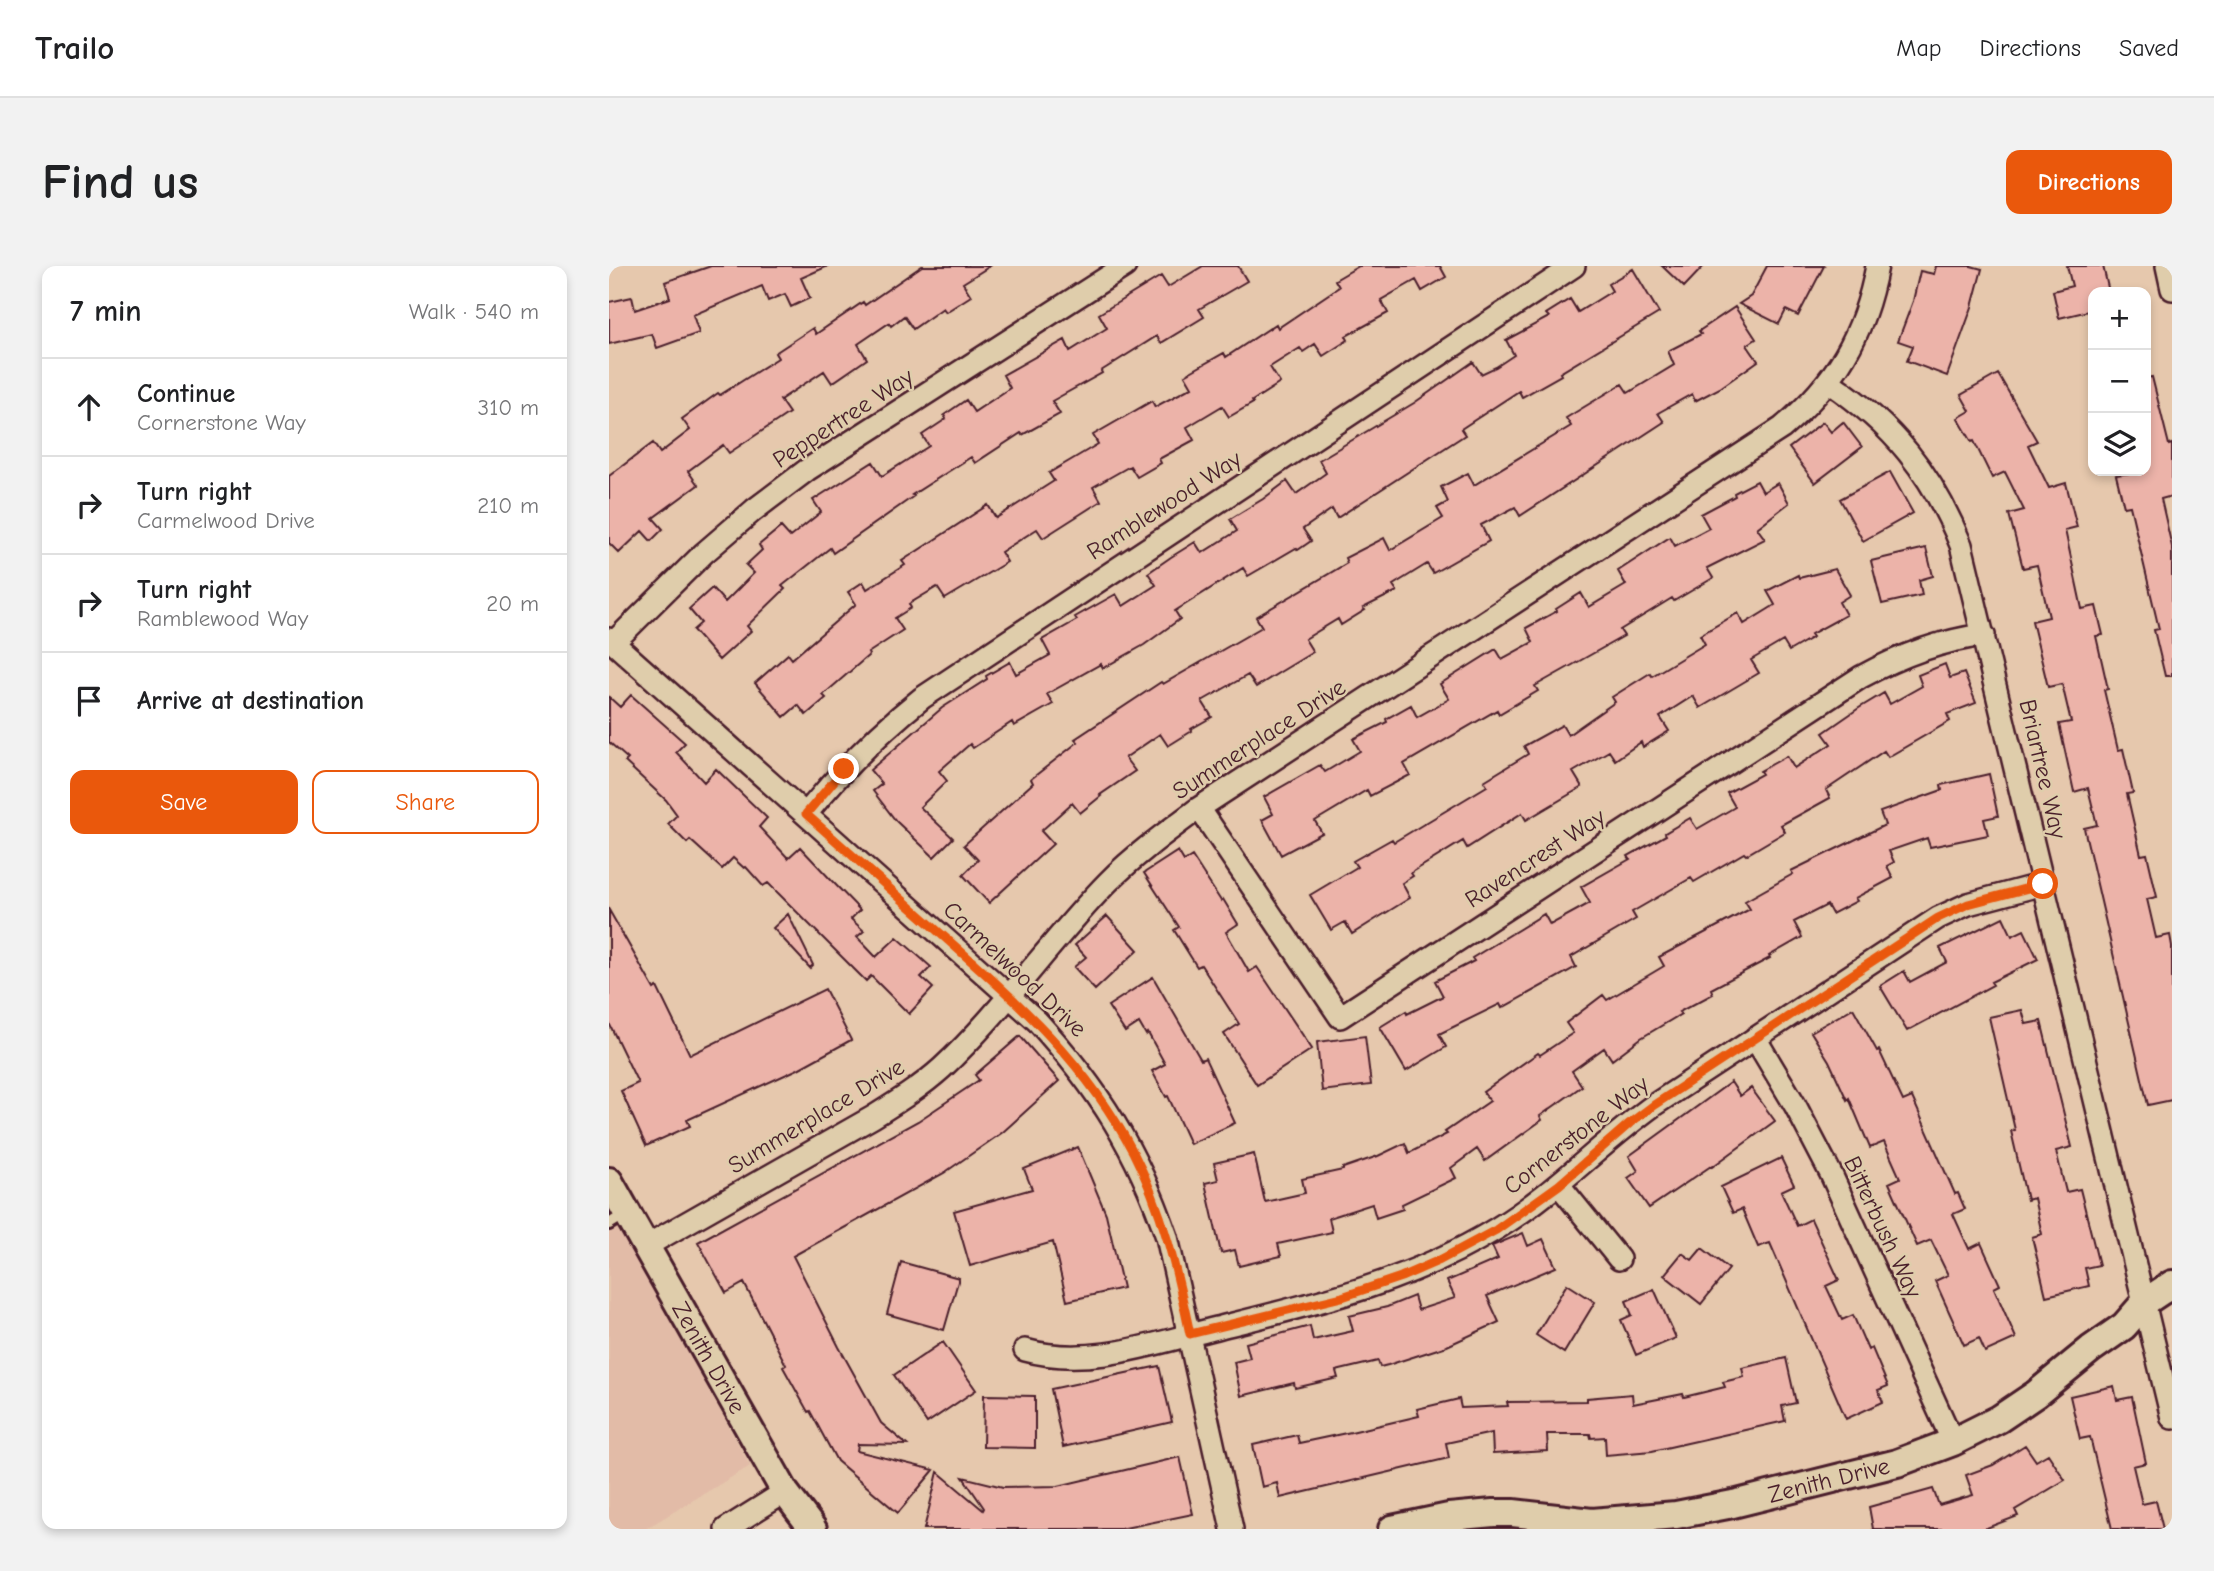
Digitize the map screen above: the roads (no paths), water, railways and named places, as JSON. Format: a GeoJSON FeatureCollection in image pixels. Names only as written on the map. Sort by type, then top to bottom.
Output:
{"type":"FeatureCollection","features":[{"type":"Feature","properties":{"kind":"street","name":"Peppertree Way"},"geometry":{"type":"LineString","coordinates":[[611,641],[704,553],[754,510],[807,470],[1125,266]]}},
{"type":"Feature","properties":{"kind":"street","name":"Ramblewood Way"},"geometry":{"type":"LineString","coordinates":[[806,814],[844,769],[889,725],[956,673],[1574,266]]}},
{"type":"Feature","properties":{"kind":"street","name":"Summerplace Drive"},"geometry":{"type":"LineString","coordinates":[[646,1246],[908,1095],[951,1059],[1110,880],[1161,836],[1199,808],[1782,428],[1829,382],[1845,358],[1872,295],[1877,266]]}},
{"type":"Feature","properties":{"kind":"street"},"geometry":{"type":"LineString","coordinates":[[2167,266],[2172,289]]}},
{"type":"Feature","properties":{"kind":"street","name":"Briartree Way"},"geometry":{"type":"LineString","coordinates":[[1829,382],[1882,422],[1904,446],[1933,485],[1949,514],[1961,545],[2172,1418]]}},
{"type":"Feature","properties":{"kind":"street","name":"Ravencrest Way"},"geometry":{"type":"LineString","coordinates":[[1199,808],[1340,1017],[1861,677],[1891,660],[1925,647],[1984,635]]}},
{"type":"Feature","properties":{"kind":"street","name":"Carmelwood Drive"},"geometry":{"type":"LineString","coordinates":[[611,641],[1037,1021],[1073,1061],[1106,1106],[1133,1153],[1156,1202],[1167,1237],[1232,1529]]}},
{"type":"Feature","properties":{"kind":"street","name":"Cornerstone Way"},"geometry":{"type":"LineString","coordinates":[[1025,1350],[1041,1354],[1091,1357],[1342,1297],[1401,1277],[1440,1260],[1496,1230],[1559,1185],[1630,1123],[1938,918],[1968,904],[2043,884]]}},
{"type":"Feature","properties":{"kind":"street","name":"Bitterbush Way"},"geometry":{"type":"LineString","coordinates":[[1755,1038],[1795,1105],[1831,1174],[1953,1443]]}},
{"type":"Feature","properties":{"kind":"street","name":"Zenith Drive"},"geometry":{"type":"LineString","coordinates":[[609,1181],[618,1219],[646,1246],[785,1492],[813,1529]]}},
{"type":"Feature","properties":{"kind":"street"},"geometry":{"type":"LineString","coordinates":[[1559,1185],[1619,1259]]}},
{"type":"Feature","properties":{"kind":"street","name":"Zenith Drive"},"geometry":{"type":"LineString","coordinates":[[1392,1529],[1449,1517],[1592,1522],[1676,1515],[1733,1504],[1897,1463],[1953,1443],[1999,1419],[2124,1326],[2145,1302],[2172,1284]]}},
{"type":"Feature","properties":{"kind":"street"},"geometry":{"type":"LineString","coordinates":[[726,1529],[785,1492]]}}]}
